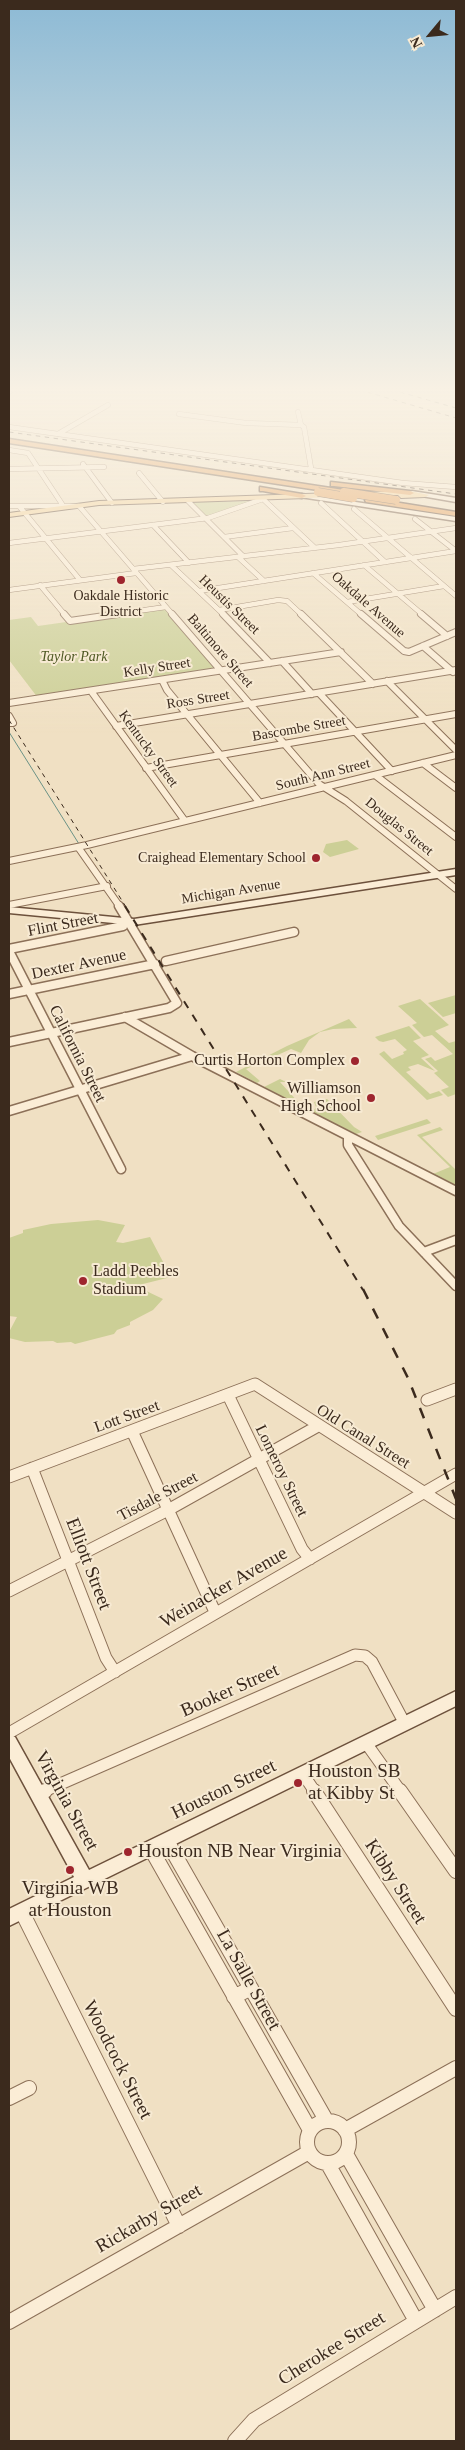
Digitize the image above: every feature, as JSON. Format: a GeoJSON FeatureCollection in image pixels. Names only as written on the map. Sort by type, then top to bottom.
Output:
{"type":"FeatureCollection","features":[{"type":"Feature","properties":{"kind":"highway"},"geometry":{"type":"LineString","coordinates":[[408,506],[456,514]]}},
{"type":"Feature","properties":{"kind":"highway"},"geometry":{"type":"LineString","coordinates":[[438,506],[456,509]]}},
{"type":"Feature","properties":{"kind":"main road"},"geometry":{"type":"LineString","coordinates":[[9,515],[76,506]]}},
{"type":"Feature","properties":{"kind":"main road"},"geometry":{"type":"LineString","coordinates":[[373,506],[456,519]]}},
{"type":"Feature","properties":{"kind":"main road","name":"Michigan Avenue"},"geometry":{"type":"LineString","coordinates":[[9,912],[128,925],[447,878],[456,872]]}},
{"type":"Feature","properties":{"kind":"main road","name":"Michigan Avenue"},"geometry":{"type":"LineString","coordinates":[[9,912],[20,907],[128,925]]}},
{"type":"Feature","properties":{"kind":"main road","name":"Houston Street"},"geometry":{"type":"LineString","coordinates":[[15,1915],[456,1698]]}},
{"type":"Feature","properties":{"kind":"main road","name":"Virginia Street"},"geometry":{"type":"LineString","coordinates":[[9,1742],[86,1881]]}},
{"type":"Feature","properties":{"kind":"street"},"geometry":{"type":"LineString","coordinates":[[19,506],[80,580]]}},
{"type":"Feature","properties":{"kind":"street","name":"Baltimore Street"},"geometry":{"type":"LineString","coordinates":[[79,506],[319,784],[324,787]]}},
{"type":"Feature","properties":{"kind":"street"},"geometry":{"type":"LineString","coordinates":[[193,506],[264,581]]}},
{"type":"Feature","properties":{"kind":"street"},"geometry":{"type":"LineString","coordinates":[[9,543],[205,518],[241,506]]}},
{"type":"Feature","properties":{"kind":"street"},"geometry":{"type":"LineString","coordinates":[[271,506],[315,548]]}},
{"type":"Feature","properties":{"kind":"street"},"geometry":{"type":"LineString","coordinates":[[327,506],[385,562]]}},
{"type":"Feature","properties":{"kind":"street"},"geometry":{"type":"LineString","coordinates":[[354,509],[456,596]]}},
{"type":"Feature","properties":{"kind":"street"},"geometry":{"type":"LineString","coordinates":[[415,519],[456,551]]}},
{"type":"Feature","properties":{"kind":"street"},"geometry":{"type":"LineString","coordinates":[[153,525],[189,563]]}},
{"type":"Feature","properties":{"kind":"street"},"geometry":{"type":"LineString","coordinates":[[224,537],[293,528]]}},
{"type":"Feature","properties":{"kind":"street"},"geometry":{"type":"LineString","coordinates":[[9,590],[170,565],[363,542],[456,528]]}},
{"type":"Feature","properties":{"kind":"street"},"geometry":{"type":"LineString","coordinates":[[199,591],[456,551]]}},
{"type":"Feature","properties":{"kind":"street","name":"Heustis Street"},"geometry":{"type":"LineString","coordinates":[[170,565],[199,591],[270,663]]}},
{"type":"Feature","properties":{"kind":"street"},"geometry":{"type":"LineString","coordinates":[[364,565],[447,636]]}},
{"type":"Feature","properties":{"kind":"street","name":"Oakdale Avenue"},"geometry":{"type":"LineString","coordinates":[[313,573],[404,651],[409,652],[423,646]]}},
{"type":"Feature","properties":{"kind":"street"},"geometry":{"type":"LineString","coordinates":[[40,586],[70,621],[166,607]]}},
{"type":"Feature","properties":{"kind":"street"},"geometry":{"type":"LineString","coordinates":[[347,602],[444,586]]}},
{"type":"Feature","properties":{"kind":"street"},"geometry":{"type":"LineString","coordinates":[[218,610],[281,599],[287,601],[373,684],[455,672]]}},
{"type":"Feature","properties":{"kind":"street"},"geometry":{"type":"LineString","coordinates":[[455,672],[423,646],[456,632]]}},
{"type":"Feature","properties":{"kind":"street","name":"Kelly Street"},"geometry":{"type":"LineString","coordinates":[[36,699],[342,652]]}},
{"type":"Feature","properties":{"kind":"street"},"geometry":{"type":"LineString","coordinates":[[282,661],[392,771]]}},
{"type":"Feature","properties":{"kind":"street"},"geometry":{"type":"LineString","coordinates":[[162,680],[167,690],[189,714],[260,803]]}},
{"type":"Feature","properties":{"kind":"street"},"geometry":{"type":"LineString","coordinates":[[387,682],[456,750]]}},
{"type":"Feature","properties":{"kind":"street","name":"Ross Street"},"geometry":{"type":"LineString","coordinates":[[116,726],[373,684]]}},
{"type":"Feature","properties":{"kind":"street","name":"Kentucky Street"},"geometry":{"type":"LineString","coordinates":[[91,691],[186,821]]}},
{"type":"Feature","properties":{"kind":"street"},"geometry":{"type":"LineString","coordinates":[[9,704],[36,699]]}},
{"type":"Feature","properties":{"kind":"street","name":"Bascombe Street"},"geometry":{"type":"LineString","coordinates":[[146,768],[456,714]]}},
{"type":"Feature","properties":{"kind":"street"},"geometry":{"type":"LineString","coordinates":[[9,716],[13,723],[9,723]]}},
{"type":"Feature","properties":{"kind":"street","name":"South Ann Street"},"geometry":{"type":"LineString","coordinates":[[195,819],[456,755]]}},
{"type":"Feature","properties":{"kind":"street"},"geometry":{"type":"LineString","coordinates":[[423,763],[456,788]]}},
{"type":"Feature","properties":{"kind":"street"},"geometry":{"type":"LineString","coordinates":[[375,775],[456,836]]}},
{"type":"Feature","properties":{"kind":"street","name":"Douglas Street"},"geometry":{"type":"LineString","coordinates":[[324,787],[346,801],[447,878],[456,888]]}},
{"type":"Feature","properties":{"kind":"street"},"geometry":{"type":"LineString","coordinates":[[9,861],[78,847],[195,819]]}},
{"type":"Feature","properties":{"kind":"street"},"geometry":{"type":"LineString","coordinates":[[9,1042],[173,1006],[177,1003],[155,964],[128,925],[107,886],[78,847]]}},
{"type":"Feature","properties":{"kind":"street"},"geometry":{"type":"LineString","coordinates":[[9,905],[20,907],[107,886]]}},
{"type":"Feature","properties":{"kind":"street","name":"Flint Street"},"geometry":{"type":"LineString","coordinates":[[9,950],[128,925]]}},
{"type":"Feature","properties":{"kind":"street"},"geometry":{"type":"LineString","coordinates":[[166,961],[294,932]]}},
{"type":"Feature","properties":{"kind":"street","name":"California Street"},"geometry":{"type":"LineString","coordinates":[[9,950],[121,1169]]}},
{"type":"Feature","properties":{"kind":"street","name":"Dexter Avenue"},"geometry":{"type":"LineString","coordinates":[[9,994],[155,964]]}},
{"type":"Feature","properties":{"kind":"street"},"geometry":{"type":"LineString","coordinates":[[125,1017],[192,1056],[456,1191]]}},
{"type":"Feature","properties":{"kind":"street"},"geometry":{"type":"LineString","coordinates":[[9,1111],[192,1056]]}},
{"type":"Feature","properties":{"kind":"street"},"geometry":{"type":"LineString","coordinates":[[348,1137],[348,1145],[399,1226],[456,1286]]}},
{"type":"Feature","properties":{"kind":"street"},"geometry":{"type":"LineString","coordinates":[[424,1252],[456,1240]]}},
{"type":"Feature","properties":{"kind":"street","name":"Lott Street"},"geometry":{"type":"LineString","coordinates":[[9,1476],[255,1384]]}},
{"type":"Feature","properties":{"kind":"street","name":"Old Canal Street"},"geometry":{"type":"LineString","coordinates":[[255,1384],[456,1513]]}},
{"type":"Feature","properties":{"kind":"street"},"geometry":{"type":"LineString","coordinates":[[428,1400],[456,1389]]}},
{"type":"Feature","properties":{"kind":"street","name":"Lomeroy Street"},"geometry":{"type":"LineString","coordinates":[[228,1395],[302,1549],[310,1559]]}},
{"type":"Feature","properties":{"kind":"street","name":"Tisdale Street"},"geometry":{"type":"LineString","coordinates":[[9,1591],[168,1510],[318,1426]]}},
{"type":"Feature","properties":{"kind":"street"},"geometry":{"type":"LineString","coordinates":[[132,1431],[214,1612]]}},
{"type":"Feature","properties":{"kind":"street","name":"Elliott Street"},"geometry":{"type":"LineString","coordinates":[[32,1468],[106,1658],[115,1672]]}},
{"type":"Feature","properties":{"kind":"street","name":"Weinacker Avenue"},"geometry":{"type":"LineString","coordinates":[[9,1734],[214,1612],[310,1559],[456,1474]]}},
{"type":"Feature","properties":{"kind":"street","name":"Booker Street"},"geometry":{"type":"LineString","coordinates":[[38,1794],[355,1655],[365,1656],[372,1662],[404,1724]]}},
{"type":"Feature","properties":{"kind":"street"},"geometry":{"type":"LineString","coordinates":[[366,1743],[456,1869]]}},
{"type":"Feature","properties":{"kind":"street","name":"Kibby Street"},"geometry":{"type":"LineString","coordinates":[[303,1774],[456,2009]]}},
{"type":"Feature","properties":{"kind":"street","name":"La Salle Street"},"geometry":{"type":"LineString","coordinates":[[168,1841],[326,2120]]}},
{"type":"Feature","properties":{"kind":"street","name":"La Salle Street"},"geometry":{"type":"LineString","coordinates":[[151,1849],[310,2130]]}},
{"type":"Feature","properties":{"kind":"street","name":"Woodcock Street"},"geometry":{"type":"LineString","coordinates":[[15,1915],[179,2226]]}},
{"type":"Feature","properties":{"kind":"street"},"geometry":{"type":"LineString","coordinates":[[234,1997],[251,1988]]}},
{"type":"Feature","properties":{"kind":"street"},"geometry":{"type":"LineString","coordinates":[[345,2130],[456,2068]]}},
{"type":"Feature","properties":{"kind":"street"},"geometry":{"type":"LineString","coordinates":[[9,2098],[29,2088]]}},
{"type":"Feature","properties":{"kind":"street"},"geometry":{"type":"LineString","coordinates":[[326,2120],[337,2123],[345,2130],[349,2142],[346,2154],[339,2161],[328,2164],[317,2160],[310,2152],[306,2141],[310,2130],[316,2123],[326,2120]]}},
{"type":"Feature","properties":{"kind":"street","name":"Rickarby Street"},"geometry":{"type":"LineString","coordinates":[[9,2322],[310,2152]]}},
{"type":"Feature","properties":{"kind":"street"},"geometry":{"type":"LineString","coordinates":[[346,2154],[435,2310]]}},
{"type":"Feature","properties":{"kind":"street"},"geometry":{"type":"LineString","coordinates":[[328,2164],[416,2320]]}},
{"type":"Feature","properties":{"kind":"street","name":"Cherokee Street"},"geometry":{"type":"LineString","coordinates":[[235,2441],[254,2420],[456,2297]]}},
{"type":"Feature","properties":{"kind":"green space"},"geometry":{"type":"Polygon","coordinates":[[[196,506],[238,506],[207,517],[196,506]]]}},
{"type":"Feature","properties":{"kind":"green space","name":"Taylor Park"},"geometry":{"type":"Polygon","coordinates":[[[165,608],[221,670],[38,698],[9,660],[9,620],[31,617],[38,626],[165,608]]]}},
{"type":"Feature","properties":{"kind":"green space"},"geometry":{"type":"Polygon","coordinates":[[[347,840],[359,849],[330,857],[323,852],[326,844],[347,840]]]}},
{"type":"Feature","properties":{"kind":"green space"},"geometry":{"type":"Polygon","coordinates":[[[456,995],[456,1013],[443,1017],[428,1003],[456,995]]]}},
{"type":"Feature","properties":{"kind":"green space"},"geometry":{"type":"Polygon","coordinates":[[[420,999],[449,1025],[435,1031],[449,1043],[456,1041],[456,1094],[448,1097],[441,1090],[449,1087],[434,1073],[438,1071],[425,1059],[431,1057],[435,1061],[453,1054],[432,1035],[424,1037],[412,1025],[417,1023],[398,1006],[420,999]]]}},
{"type":"Feature","properties":{"kind":"green space"},"geometry":{"type":"Polygon","coordinates":[[[349,1019],[357,1028],[333,1029],[320,1032],[309,1040],[301,1053],[291,1049],[246,1069],[260,1081],[257,1083],[236,1072],[287,1046],[349,1019]]]}},
{"type":"Feature","properties":{"kind":"green space"},"geometry":{"type":"Polygon","coordinates":[[[409,1026],[421,1038],[413,1041],[429,1055],[421,1058],[435,1071],[418,1064],[408,1067],[411,1070],[406,1072],[430,1094],[439,1091],[443,1095],[427,1100],[379,1054],[384,1051],[392,1059],[404,1054],[403,1052],[407,1050],[395,1039],[383,1042],[375,1037],[409,1026]]]}},
{"type":"Feature","properties":{"kind":"green space"},"geometry":{"type":"Polygon","coordinates":[[[280,1079],[286,1082],[280,1082],[299,1103],[307,1104],[307,1109],[264,1087],[280,1079]]]}},
{"type":"Feature","properties":{"kind":"green space"},"geometry":{"type":"Polygon","coordinates":[[[327,1099],[354,1127],[362,1132],[356,1134],[313,1112],[316,1107],[314,1102],[327,1099]]]}},
{"type":"Feature","properties":{"kind":"green space"},"geometry":{"type":"Polygon","coordinates":[[[427,1119],[431,1123],[378,1140],[375,1136],[427,1119]]]}},
{"type":"Feature","properties":{"kind":"green space"},"geometry":{"type":"Polygon","coordinates":[[[440,1127],[443,1130],[422,1137],[456,1170],[456,1185],[433,1174],[450,1167],[417,1135],[440,1127]]]}},
{"type":"Feature","properties":{"kind":"green space","name":"Ladd Peebles Stadium"},"geometry":{"type":"Polygon","coordinates":[[[98,1220],[125,1225],[116,1242],[123,1243],[150,1237],[171,1277],[143,1284],[140,1288],[163,1299],[153,1310],[130,1322],[130,1325],[117,1330],[114,1334],[75,1344],[53,1341],[25,1342],[9,1338],[9,1332],[17,1317],[9,1316],[9,1238],[23,1233],[23,1230],[51,1224],[98,1220]]]}},
{"type":"Feature","properties":{"kind":"waterway"},"geometry":{"type":"LineString","coordinates":[[9,732],[79,844]]}},
{"type":"Feature","properties":{"kind":"railway"},"geometry":{"type":"LineString","coordinates":[[9,720],[126,907]]}},
{"type":"Feature","properties":{"kind":"railway"},"geometry":{"type":"LineString","coordinates":[[125,906],[363,1290]]}},
{"type":"Feature","properties":{"kind":"railway"},"geometry":{"type":"LineString","coordinates":[[363,1289],[408,1378],[456,1499]]}},
{"type":"Feature","properties":{"kind":"place","name":"Oakdale Historic District"},"geometry":{"type":"Point","coordinates":[121,580]}},
{"type":"Feature","properties":{"kind":"place","name":"Craighead Elementary School"},"geometry":{"type":"Point","coordinates":[316,858]}},
{"type":"Feature","properties":{"kind":"place","name":"Curtis Horton Complex"},"geometry":{"type":"Point","coordinates":[355,1061]}},
{"type":"Feature","properties":{"kind":"place","name":"Williamson High School"},"geometry":{"type":"Point","coordinates":[371,1098]}},
{"type":"Feature","properties":{"kind":"place","name":"Ladd Peebles Stadium"},"geometry":{"type":"Point","coordinates":[83,1281]}},
{"type":"Feature","properties":{"kind":"place","name":"Houston SB at Kibby St"},"geometry":{"type":"Point","coordinates":[298,1783]}},
{"type":"Feature","properties":{"kind":"place","name":"Houston NB Near Virginia"},"geometry":{"type":"Point","coordinates":[128,1852]}},
{"type":"Feature","properties":{"kind":"place","name":"Virginia WB at Houston"},"geometry":{"type":"Point","coordinates":[70,1870]}}]}
